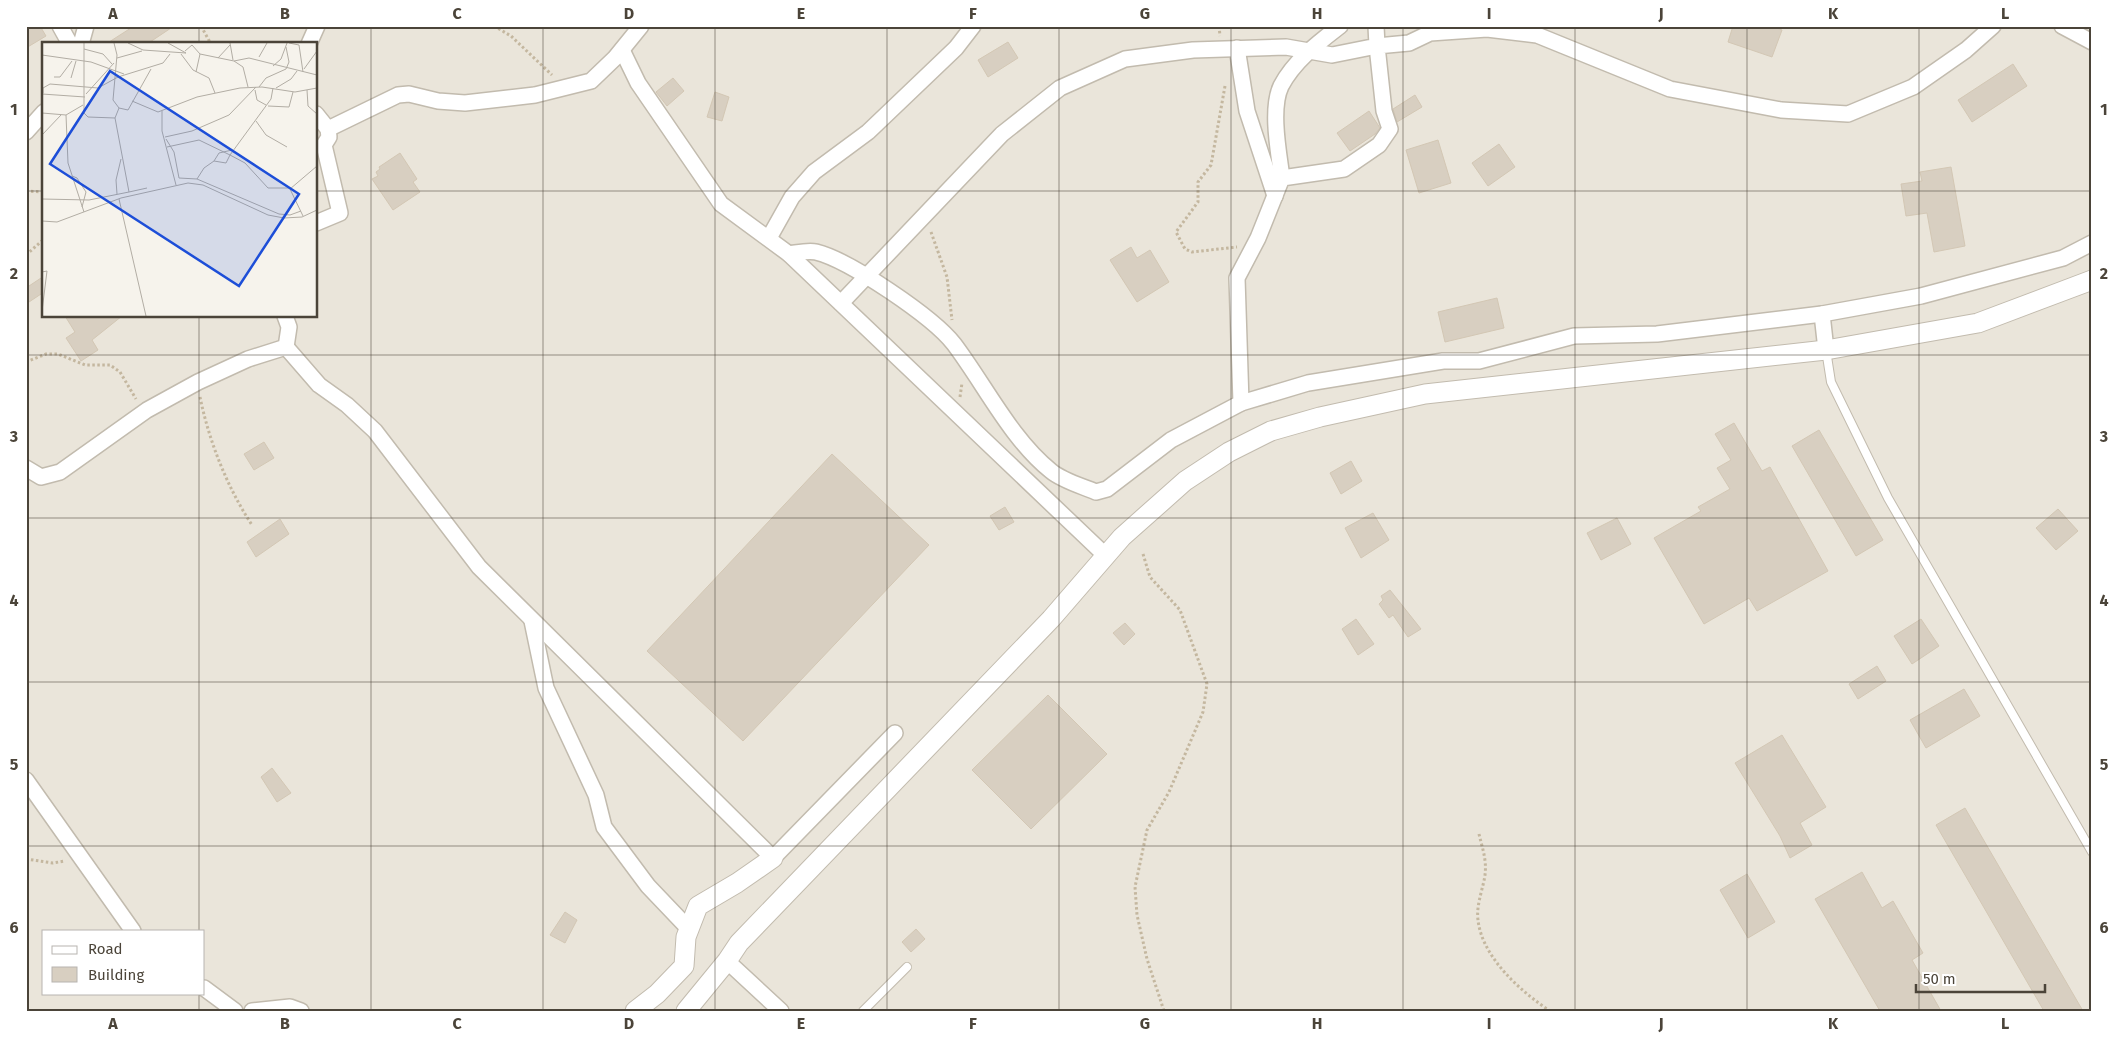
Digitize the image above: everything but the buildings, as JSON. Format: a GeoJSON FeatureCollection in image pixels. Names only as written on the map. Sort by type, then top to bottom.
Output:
{"type":"FeatureCollection","features":[{"type":"Feature","properties":{"kind":"street"},"geometry":{"type":"LineString","coordinates":[[60,26],[69,42]]}},
{"type":"Feature","properties":{"kind":"street"},"geometry":{"type":"LineString","coordinates":[[82,42],[86,26]]}},
{"type":"Feature","properties":{"kind":"street"},"geometry":{"type":"LineString","coordinates":[[310,42],[317,26]]}},
{"type":"Feature","properties":{"kind":"street"},"geometry":{"type":"LineString","coordinates":[[328,129],[398,95],[409,94],[438,101],[465,103],[535,95],[591,82],[622,50],[641,26]]}},
{"type":"Feature","properties":{"kind":"street"},"geometry":{"type":"LineString","coordinates":[[769,238],[792,196],[814,172],[875,125],[956,48],[973,26]]}},
{"type":"Feature","properties":{"kind":"street"},"geometry":{"type":"LineString","coordinates":[[1241,403],[1238,278],[1258,238],[1282,178],[1275,124],[1281,87],[1308,51],[1340,26]]}},
{"type":"Feature","properties":{"kind":"street"},"geometry":{"type":"LineString","coordinates":[[1282,178],[1344,169],[1379,145],[1390,129],[1384,111],[1376,26]]}},
{"type":"Feature","properties":{"kind":"street"},"geometry":{"type":"LineString","coordinates":[[841,303],[1002,134],[1060,88],[1126,59],[1229,48],[1286,47],[1332,55],[1377,46],[1409,43],[1430,33],[1487,29],[1537,35],[1670,89],[1781,110],[1848,114],[1913,87],[1966,50],[1993,26]]}},
{"type":"Feature","properties":{"kind":"street"},"geometry":{"type":"LineString","coordinates":[[2062,26],[2092,42]]}},
{"type":"Feature","properties":{"kind":"street"},"geometry":{"type":"LineString","coordinates":[[1229,48],[1247,111],[1275,196]]}},
{"type":"Feature","properties":{"kind":"street"},"geometry":{"type":"LineString","coordinates":[[622,50],[638,83],[721,204],[789,254],[1106,556]]}},
{"type":"Feature","properties":{"kind":"street"},"geometry":{"type":"LineString","coordinates":[[26,132],[42,114]]}},
{"type":"Feature","properties":{"kind":"street"},"geometry":{"type":"LineString","coordinates":[[318,116],[328,129],[329,137],[324,144],[340,213],[318,222]]}},
{"type":"Feature","properties":{"kind":"street"},"geometry":{"type":"LineString","coordinates":[[789,254],[814,251],[847,263],[916,311],[953,343],[992,401],[1030,450],[1052,472],[1096,492],[1107,489],[1170,440],[1241,403],[1308,383],[1442,361],[1479,361],[1574,336],[1657,334],[1822,314],[1940,291],[2063,258],[2092,243]]}},
{"type":"Feature","properties":{"kind":"street"},"geometry":{"type":"LineString","coordinates":[[686,1011],[728,961],[739,943],[1051,619],[1122,538],[1185,481],[1229,452],[1272,431],[1320,417],[1425,394],[1826,350],[1978,323],[2092,280]]}},
{"type":"Feature","properties":{"kind":"street"},"geometry":{"type":"LineString","coordinates":[[1822,314],[1826,350]]}},
{"type":"Feature","properties":{"kind":"street"},"geometry":{"type":"LineString","coordinates":[[286,318],[289,327],[286,347],[319,385],[348,405],[375,431],[479,567],[773,858]]}},
{"type":"Feature","properties":{"kind":"street"},"geometry":{"type":"LineString","coordinates":[[26,468],[41,477],[60,472],[147,410],[198,382],[248,359],[286,347]]}},
{"type":"Feature","properties":{"kind":"street"},"geometry":{"type":"LineString","coordinates":[[532,621],[546,688],[596,795],[604,827],[648,886],[689,930]]}},
{"type":"Feature","properties":{"kind":"street"},"geometry":{"type":"LineString","coordinates":[[636,1011],[684,966],[686,937],[698,906],[738,883],[773,858],[896,733]]}},
{"type":"Feature","properties":{"kind":"street"},"geometry":{"type":"LineString","coordinates":[[26,780],[132,930]]}},
{"type":"Feature","properties":{"kind":"street"},"geometry":{"type":"LineString","coordinates":[[728,961],[781,1011]]}},
{"type":"Feature","properties":{"kind":"street"},"geometry":{"type":"LineString","coordinates":[[205,989],[235,1011]]}},
{"type":"Feature","properties":{"kind":"street"},"geometry":{"type":"LineString","coordinates":[[252,1011],[290,1007],[301,1011]]}},
{"type":"Feature","properties":{"kind":"lane"},"geometry":{"type":"LineString","coordinates":[[1826,350],[1831,382],[1888,498],[2092,852]]}},
{"type":"Feature","properties":{"kind":"lane"},"geometry":{"type":"LineString","coordinates":[[863,1011],[907,967]]}},
{"type":"Feature","properties":{"kind":"path"},"geometry":{"type":"LineString","coordinates":[[201,26],[210,42]]}},
{"type":"Feature","properties":{"kind":"path"},"geometry":{"type":"LineString","coordinates":[[494,26],[511,36],[566,87]]}},
{"type":"Feature","properties":{"kind":"path"},"geometry":{"type":"LineString","coordinates":[[1219,26],[1229,48]]}},
{"type":"Feature","properties":{"kind":"path"},"geometry":{"type":"LineString","coordinates":[[1226,81],[1225,97],[1211,165],[1198,182],[1198,202],[1176,232],[1185,249],[1192,252],[1239,247],[1258,238]]}},
{"type":"Feature","properties":{"kind":"path"},"geometry":{"type":"LineString","coordinates":[[26,191],[42,192]]}},
{"type":"Feature","properties":{"kind":"path"},"geometry":{"type":"LineString","coordinates":[[26,255],[42,240]]}},
{"type":"Feature","properties":{"kind":"path"},"geometry":{"type":"LineString","coordinates":[[26,362],[46,354],[58,354],[85,365],[110,365],[120,372],[133,395],[147,410]]}},
{"type":"Feature","properties":{"kind":"path"},"geometry":{"type":"LineString","coordinates":[[198,382],[205,421],[223,470],[252,525]]}},
{"type":"Feature","properties":{"kind":"path"},"geometry":{"type":"LineString","coordinates":[[1143,554],[1150,577],[1180,610],[1207,684],[1203,712],[1169,792],[1147,830],[1135,887],[1136,915],[1147,959],[1164,1011]]}},
{"type":"Feature","properties":{"kind":"path"},"geometry":{"type":"LineString","coordinates":[[1479,834],[1486,861],[1478,919],[1482,936],[1505,972],[1536,1002],[1550,1011]]}},
{"type":"Feature","properties":{"kind":"path"},"geometry":{"type":"LineString","coordinates":[[26,859],[84,864]]}},
{"type":"Feature","properties":{"kind":"shaded area"},"geometry":{"type":"Polygon","coordinates":[[[26,26],[2092,26],[2092,1011],[26,1011],[26,26]]]}}]}
